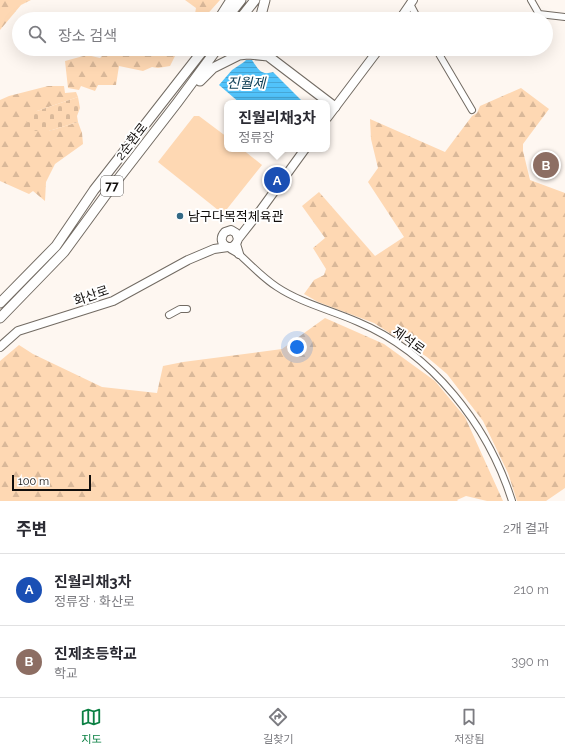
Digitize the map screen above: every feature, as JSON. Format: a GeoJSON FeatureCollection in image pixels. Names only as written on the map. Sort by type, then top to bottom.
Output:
{"type":"FeatureCollection","features":[{"type":"Feature","properties":{"kind":"highway"},"geometry":{"type":"LineString","coordinates":[[224,12],[231,0]]}},
{"type":"Feature","properties":{"kind":"highway"},"geometry":{"type":"LineString","coordinates":[[232,12],[241,0]]}},
{"type":"Feature","properties":{"kind":"highway"},"geometry":{"type":"LineString","coordinates":[[246,12],[255,0]]}},
{"type":"Feature","properties":{"kind":"highway"},"geometry":{"type":"LineString","coordinates":[[262,12],[265,0]]}},
{"type":"Feature","properties":{"kind":"highway","name":"2순환로"},"geometry":{"type":"LineString","coordinates":[[0,303],[56,246],[94,190],[197,56]]}},
{"type":"Feature","properties":{"kind":"highway","name":"2순환로"},"geometry":{"type":"LineString","coordinates":[[0,318],[64,252],[105,196],[213,56]]}},
{"type":"Feature","properties":{"kind":"highway"},"geometry":{"type":"LineString","coordinates":[[178,103],[212,68],[237,56]]}},
{"type":"Feature","properties":{"kind":"highway"},"geometry":{"type":"LineString","coordinates":[[270,56],[326,100]]}},
{"type":"Feature","properties":{"kind":"highway"},"geometry":{"type":"LineString","coordinates":[[330,103],[335,107]]}},
{"type":"Feature","properties":{"kind":"main road"},"geometry":{"type":"LineString","coordinates":[[404,12],[411,1]]}},
{"type":"Feature","properties":{"kind":"main road"},"geometry":{"type":"LineString","coordinates":[[330,114],[374,56]]}},
{"type":"Feature","properties":{"kind":"main road"},"geometry":{"type":"LineString","coordinates":[[188,260],[234,240],[260,211],[303,152]]}},
{"type":"Feature","properties":{"kind":"main road"},"geometry":{"type":"LineString","coordinates":[[188,260],[221,237],[223,233],[227,231],[234,240],[239,254]]}},
{"type":"Feature","properties":{"kind":"main road"},"geometry":{"type":"LineString","coordinates":[[221,237],[222,242],[234,240]]}},
{"type":"Feature","properties":{"kind":"main road","name":"화산로"},"geometry":{"type":"LineString","coordinates":[[0,347],[18,331],[113,301],[188,260]]}},
{"type":"Feature","properties":{"kind":"street"},"geometry":{"type":"LineString","coordinates":[[531,0],[538,12]]}},
{"type":"Feature","properties":{"kind":"street"},"geometry":{"type":"LineString","coordinates":[[411,1],[415,12]]}},
{"type":"Feature","properties":{"kind":"street"},"geometry":{"type":"LineString","coordinates":[[553,16],[565,17]]}},
{"type":"Feature","properties":{"kind":"street"},"geometry":{"type":"LineString","coordinates":[[440,56],[472,110]]}},
{"type":"Feature","properties":{"kind":"street","name":"제석로"},"geometry":{"type":"LineString","coordinates":[[239,254],[262,277],[276,287],[300,300],[358,321],[374,329],[420,361],[446,386],[468,414],[498,466],[512,501]]}},
{"type":"Feature","properties":{"kind":"street"},"geometry":{"type":"LineString","coordinates":[[169,315],[180,309],[187,309]]}},
{"type":"Feature","properties":{"kind":"green space"},"geometry":{"type":"Polygon","coordinates":[[[0,0],[31,0],[21,5],[15,12],[12,12],[12,16],[0,30],[0,0]]]}},
{"type":"Feature","properties":{"kind":"green space"},"geometry":{"type":"Polygon","coordinates":[[[185,0],[220,0],[209,12],[195,12],[196,8],[185,0]]]}},
{"type":"Feature","properties":{"kind":"green space"},"geometry":{"type":"Polygon","coordinates":[[[83,56],[100,58],[102,56],[175,56],[170,66],[158,68],[152,67],[143,71],[119,66],[116,85],[98,85],[95,91],[81,86],[79,90],[68,88],[65,61],[83,56]]]}},
{"type":"Feature","properties":{"kind":"green space"},"geometry":{"type":"Polygon","coordinates":[[[48,86],[64,86],[65,93],[76,92],[78,97],[37,111],[33,131],[49,131],[78,122],[82,133],[83,144],[55,164],[46,182],[45,201],[33,191],[29,194],[0,181],[0,100],[9,96],[48,86]]]}},
{"type":"Feature","properties":{"kind":"green space"},"geometry":{"type":"Polygon","coordinates":[[[521,88],[549,109],[523,144],[523,151],[530,180],[565,193],[565,488],[546,501],[517,501],[508,473],[483,421],[447,374],[427,357],[374,323],[318,302],[304,294],[314,280],[324,275],[326,269],[313,248],[325,238],[302,206],[319,192],[375,256],[404,237],[368,182],[378,168],[371,139],[370,119],[445,152],[472,116],[477,113],[480,106],[521,88]]]}},
{"type":"Feature","properties":{"kind":"green space"},"geometry":{"type":"Polygon","coordinates":[[[78,97],[80,108],[77,116],[78,122],[49,131],[33,131],[26,123],[37,111],[78,97]]]}},
{"type":"Feature","properties":{"kind":"green space"},"geometry":{"type":"Polygon","coordinates":[[[194,116],[199,116],[224,135],[224,152],[246,152],[262,165],[223,214],[158,162],[194,116]]]}},
{"type":"Feature","properties":{"kind":"green space"},"geometry":{"type":"Polygon","coordinates":[[[325,318],[384,344],[435,381],[465,417],[503,501],[487,501],[466,496],[457,500],[458,501],[0,501],[0,361],[19,345],[33,354],[102,387],[157,393],[163,366],[282,349],[325,318]]]}},
{"type":"Feature","properties":{"kind":"water","name":"진월제"},"geometry":{"type":"Polygon","coordinates":[[[246,60],[252,60],[260,71],[266,73],[273,72],[301,100],[236,100],[219,85],[232,70],[246,60]]]}},
{"type":"Feature","properties":{"kind":"place","name":"진제초등학교"},"geometry":{"type":"Point","coordinates":[546,165]}},
{"type":"Feature","properties":{"kind":"place","name":"진월리채3차"},"geometry":{"type":"Point","coordinates":[277,180]}},
{"type":"Feature","properties":{"kind":"place","name":"남구다목적체육관"},"geometry":{"type":"Point","coordinates":[180,216]}}]}
